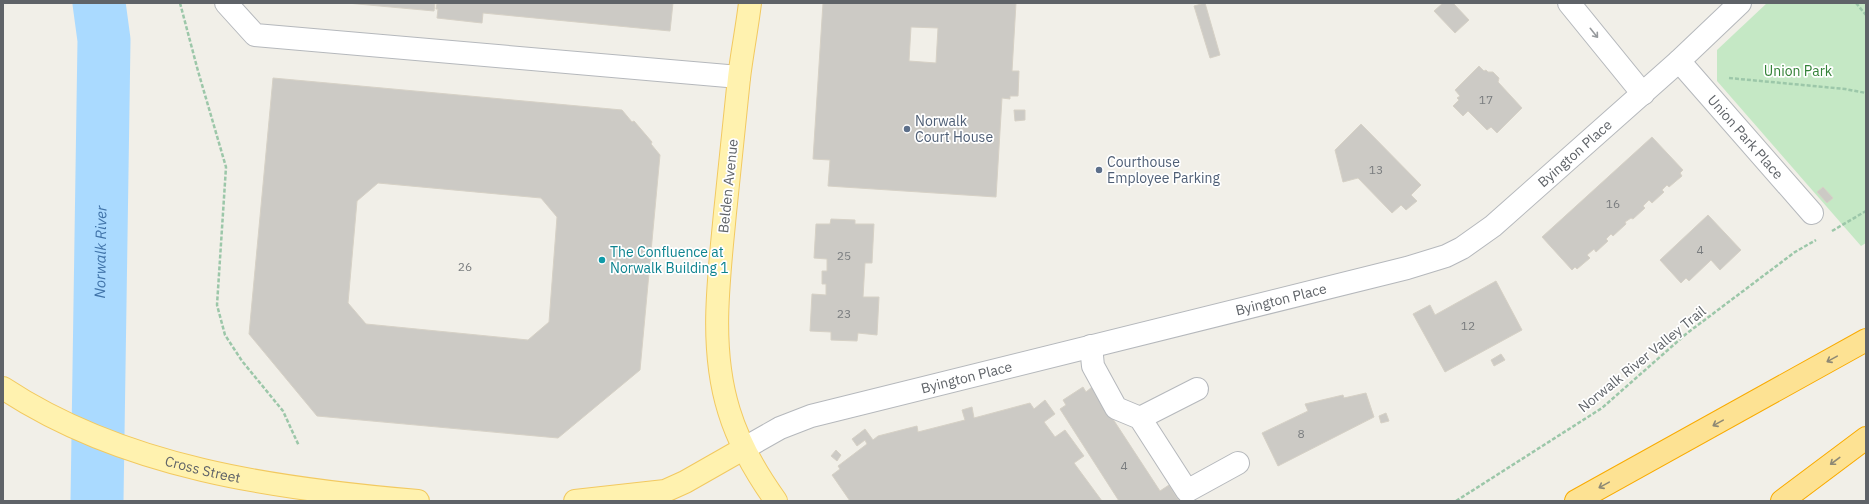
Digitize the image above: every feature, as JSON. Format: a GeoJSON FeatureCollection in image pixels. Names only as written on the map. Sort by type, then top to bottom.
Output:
{"type":"FeatureCollection","features":[{"type":"Feature","properties":{"kind":"highway"},"geometry":{"type":"LineString","coordinates":[[1576,501],[1866,340]]}},
{"type":"Feature","properties":{"kind":"highway"},"geometry":{"type":"LineString","coordinates":[[1782,501],[1866,438]]}},
{"type":"Feature","properties":{"kind":"main road","name":"Belden Avenue"},"geometry":{"type":"LineString","coordinates":[[750,3],[739,77],[720,262],[717,324],[718,355],[723,388],[730,417],[743,449],[776,501]]}},
{"type":"Feature","properties":{"kind":"main road","name":"Cross Street"},"geometry":{"type":"LineString","coordinates":[[4,392],[88,434],[123,447],[212,472],[303,495],[418,501]]}},
{"type":"Feature","properties":{"kind":"main road"},"geometry":{"type":"LineString","coordinates":[[575,501],[665,491],[685,482],[743,449]]}},
{"type":"Feature","properties":{"kind":"street"},"geometry":{"type":"LineString","coordinates":[[226,3],[255,34],[739,77]]}},
{"type":"Feature","properties":{"kind":"street"},"geometry":{"type":"LineString","coordinates":[[1569,3],[1642,94]]}},
{"type":"Feature","properties":{"kind":"street","name":"Byington Place"},"geometry":{"type":"LineString","coordinates":[[743,449],[780,428],[811,416],[1399,270],[1446,256],[1462,248],[1493,226],[1679,61],[1740,3]]}},
{"type":"Feature","properties":{"kind":"street","name":"Union Park Place"},"geometry":{"type":"LineString","coordinates":[[1679,61],[1812,213]]}},
{"type":"Feature","properties":{"kind":"street"},"geometry":{"type":"LineString","coordinates":[[1091,346],[1093,366],[1116,408],[1140,418],[1187,491],[1238,463]]}},
{"type":"Feature","properties":{"kind":"street"},"geometry":{"type":"LineString","coordinates":[[1140,418],[1197,389]]}},
{"type":"Feature","properties":{"kind":"path"},"geometry":{"type":"LineString","coordinates":[[180,3],[226,167],[217,305],[224,335],[242,361],[283,411],[299,446]]}},
{"type":"Feature","properties":{"kind":"path"},"geometry":{"type":"LineString","coordinates":[[1856,3],[1866,14]]}},
{"type":"Feature","properties":{"kind":"path"},"geometry":{"type":"LineString","coordinates":[[1697,82],[1727,78],[1802,84],[1866,93]]}},
{"type":"Feature","properties":{"kind":"path","name":"Norwalk River Valley Trail"},"geometry":{"type":"LineString","coordinates":[[1456,501],[1602,408],[1686,334],[1796,252]]}},
{"type":"Feature","properties":{"kind":"green space","name":"Union Park"},"geometry":{"type":"Polygon","coordinates":[[[1767,3],[1866,3],[1866,243],[1861,246],[1717,81],[1717,50],[1767,3]]]}},
{"type":"Feature","properties":{"kind":"building"},"geometry":{"type":"Polygon","coordinates":[[[347,3],[435,3],[434,11],[347,3]]]}},
{"type":"Feature","properties":{"kind":"building"},"geometry":{"type":"Polygon","coordinates":[[[437,3],[673,3],[670,31],[483,13],[482,23],[437,18],[437,3]]]}},
{"type":"Feature","properties":{"kind":"building","name":"Norwalk Court House"},"geometry":{"type":"Polygon","coordinates":[[[823,3],[1016,3],[1012,71],[1019,71],[1018,96],[1010,96],[1010,99],[1002,98],[996,197],[828,186],[830,160],[813,159],[823,3]],[[911,27],[909,61],[936,63],[938,28],[911,27]]]}},
{"type":"Feature","properties":{"kind":"building"},"geometry":{"type":"Polygon","coordinates":[[[1205,3],[1220,55],[1210,58],[1194,6],[1205,3]]]}},
{"type":"Feature","properties":{"kind":"building"},"geometry":{"type":"Polygon","coordinates":[[[1443,3],[1453,3],[1469,20],[1455,33],[1434,11],[1443,3]]]}},
{"type":"Feature","properties":{"kind":"building"},"geometry":{"type":"Polygon","coordinates":[[[1479,66],[1484,71],[1486,70],[1488,72],[1493,72],[1499,78],[1498,82],[1522,108],[1497,133],[1491,127],[1487,130],[1468,111],[1463,116],[1453,106],[1459,100],[1457,98],[1460,96],[1455,90],[1479,66]]]}},
{"type":"Feature","properties":{"kind":"building","name":"The Confluence at Norwalk Building 1"},"geometry":{"type":"Polygon","coordinates":[[[273,78],[622,110],[632,122],[634,121],[652,142],[651,144],[660,155],[640,370],[558,438],[317,416],[249,334],[273,78]],[[378,183],[357,201],[348,303],[366,324],[528,340],[549,322],[557,217],[541,198],[378,183]]]}},
{"type":"Feature","properties":{"kind":"building"},"geometry":{"type":"Polygon","coordinates":[[[1014,110],[1025,110],[1025,120],[1015,121],[1014,110]]]}},
{"type":"Feature","properties":{"kind":"building"},"geometry":{"type":"Polygon","coordinates":[[[1361,124],[1421,185],[1411,195],[1417,201],[1406,210],[1401,205],[1392,213],[1358,178],[1343,182],[1335,150],[1361,124]]]}},
{"type":"Feature","properties":{"kind":"building"},"geometry":{"type":"Polygon","coordinates":[[[1652,137],[1683,170],[1680,173],[1682,176],[1669,187],[1667,185],[1662,190],[1664,192],[1652,203],[1649,200],[1643,206],[1645,208],[1633,219],[1631,218],[1625,222],[1626,224],[1613,236],[1611,234],[1606,239],[1608,241],[1596,252],[1594,249],[1587,255],[1590,258],[1577,269],[1575,267],[1572,270],[1542,237],[1652,137]]]}},
{"type":"Feature","properties":{"kind":"building"},"geometry":{"type":"Polygon","coordinates":[[[1823,187],[1833,198],[1827,203],[1817,192],[1823,187]]]}},
{"type":"Feature","properties":{"kind":"building"},"geometry":{"type":"Polygon","coordinates":[[[1708,215],[1741,250],[1720,270],[1711,260],[1689,281],[1686,278],[1681,283],[1660,260],[1708,215]]]}},
{"type":"Feature","properties":{"kind":"building"},"geometry":{"type":"Polygon","coordinates":[[[831,219],[855,220],[855,224],[874,224],[872,263],[865,263],[863,297],[879,297],[877,335],[858,333],[857,341],[831,340],[831,332],[810,331],[812,294],[826,295],[826,284],[822,284],[822,271],[827,271],[827,259],[814,258],[816,224],[830,224],[831,219]]]}},
{"type":"Feature","properties":{"kind":"building"},"geometry":{"type":"Polygon","coordinates":[[[1496,281],[1522,330],[1445,372],[1413,314],[1430,305],[1435,315],[1496,281]]]}},
{"type":"Feature","properties":{"kind":"building"},"geometry":{"type":"Polygon","coordinates":[[[1501,354],[1505,360],[1494,366],[1491,360],[1501,354]]]}},
{"type":"Feature","properties":{"kind":"building"},"geometry":{"type":"Polygon","coordinates":[[[1083,387],[1086,392],[1092,387],[1160,491],[1169,485],[1179,501],[1119,501],[1060,409],[1066,405],[1063,400],[1083,387]]]}},
{"type":"Feature","properties":{"kind":"building"},"geometry":{"type":"Polygon","coordinates":[[[1366,393],[1374,417],[1278,466],[1262,433],[1308,411],[1305,404],[1343,395],[1344,398],[1366,393]]]}},
{"type":"Feature","properties":{"kind":"building"},"geometry":{"type":"Polygon","coordinates":[[[1045,400],[1055,414],[1044,422],[1055,437],[1065,430],[1084,456],[1074,463],[1102,501],[850,501],[832,475],[840,469],[838,466],[867,444],[865,440],[857,446],[852,439],[865,429],[873,440],[878,436],[917,426],[918,432],[965,420],[962,410],[972,407],[974,418],[1030,403],[1034,409],[1045,400]]]}},
{"type":"Feature","properties":{"kind":"building"},"geometry":{"type":"Polygon","coordinates":[[[1386,413],[1389,421],[1381,423],[1379,416],[1386,413]]]}},
{"type":"Feature","properties":{"kind":"building"},"geometry":{"type":"Polygon","coordinates":[[[836,450],[841,455],[837,461],[831,456],[836,450]]]}},
{"type":"Feature","properties":{"kind":"waterway","name":"Norwalk River"},"geometry":{"type":"LineString","coordinates":[[97,501],[104,40],[99,3]]}},
{"type":"Feature","properties":{"kind":"place","name":"Norwalk Court House"},"geometry":{"type":"Point","coordinates":[907,129]}},
{"type":"Feature","properties":{"kind":"place","name":"Courthouse Employee Parking"},"geometry":{"type":"Point","coordinates":[1099,170]}},
{"type":"Feature","properties":{"kind":"place","name":"The Confluence at Norwalk Building 1"},"geometry":{"type":"Point","coordinates":[602,260]}}]}
